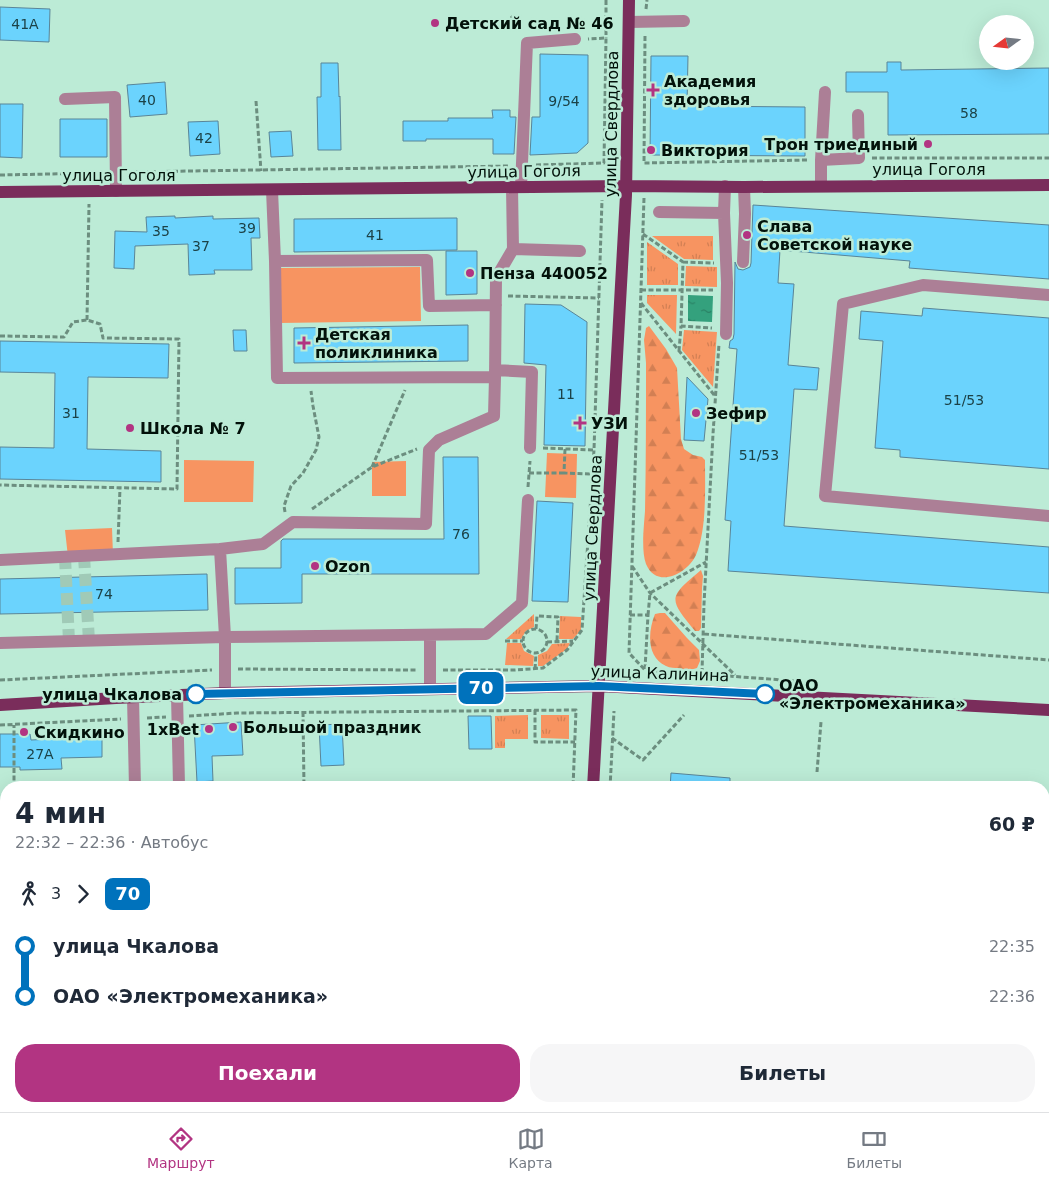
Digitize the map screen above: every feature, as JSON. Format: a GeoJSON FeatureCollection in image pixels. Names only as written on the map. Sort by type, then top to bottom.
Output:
{"type":"FeatureCollection","features":[{"type":"Feature","properties":{"kind":"main road","name":"улица Свердлова"},"geometry":{"type":"LineString","coordinates":[[594,781],[626,186],[629,0]]}},
{"type":"Feature","properties":{"kind":"main road","name":"улица Гоголя"},"geometry":{"type":"LineString","coordinates":[[0,192],[626,186],[1049,185]]}},
{"type":"Feature","properties":{"kind":"main road","name":"улица Калинина"},"geometry":{"type":"LineString","coordinates":[[0,706],[225,693],[599,686],[1049,710]]}},
{"type":"Feature","properties":{"kind":"lane"},"geometry":{"type":"LineString","coordinates":[[629,22],[684,21]]}},
{"type":"Feature","properties":{"kind":"lane"},"geometry":{"type":"LineString","coordinates":[[0,560],[220,549],[262,544],[289,525],[426,524],[429,450],[439,440],[494,416],[496,278],[513,249],[516,187],[522,166],[527,43],[575,40]]}},
{"type":"Feature","properties":{"kind":"lane"},"geometry":{"type":"LineString","coordinates":[[821,186],[825,92]]}},
{"type":"Feature","properties":{"kind":"lane"},"geometry":{"type":"LineString","coordinates":[[65,99],[115,97],[116,191]]}},
{"type":"Feature","properties":{"kind":"lane"},"geometry":{"type":"LineString","coordinates":[[821,160],[859,158],[858,116]]}},
{"type":"Feature","properties":{"kind":"lane"},"geometry":{"type":"LineString","coordinates":[[721,333],[727,283],[724,214],[725,186]]}},
{"type":"Feature","properties":{"kind":"lane"},"geometry":{"type":"LineString","coordinates":[[742,262],[745,214],[744,187]]}},
{"type":"Feature","properties":{"kind":"lane"},"geometry":{"type":"LineString","coordinates":[[272,190],[277,378],[411,378],[532,372],[530,448]]}},
{"type":"Feature","properties":{"kind":"lane"},"geometry":{"type":"LineString","coordinates":[[659,212],[724,214]]}},
{"type":"Feature","properties":{"kind":"lane"},"geometry":{"type":"LineString","coordinates":[[513,249],[580,251]]}},
{"type":"Feature","properties":{"kind":"lane"},"geometry":{"type":"LineString","coordinates":[[275,261],[427,260],[429,306],[496,300]]}},
{"type":"Feature","properties":{"kind":"lane"},"geometry":{"type":"LineString","coordinates":[[1049,295],[924,285],[843,304],[825,496],[1049,516]]}},
{"type":"Feature","properties":{"kind":"lane"},"geometry":{"type":"LineString","coordinates":[[0,643],[225,637],[486,634],[522,603],[528,500]]}},
{"type":"Feature","properties":{"kind":"lane"},"geometry":{"type":"LineString","coordinates":[[220,549],[225,637],[231,669],[225,693]]}},
{"type":"Feature","properties":{"kind":"lane"},"geometry":{"type":"LineString","coordinates":[[430,635],[430,689]]}},
{"type":"Feature","properties":{"kind":"lane"},"geometry":{"type":"LineString","coordinates":[[177,695],[179,781]]}},
{"type":"Feature","properties":{"kind":"lane"},"geometry":{"type":"LineString","coordinates":[[133,697],[135,781]]}},
{"type":"Feature","properties":{"kind":"path"},"geometry":{"type":"LineString","coordinates":[[256,101],[261,171],[604,164],[606,0]]}},
{"type":"Feature","properties":{"kind":"path"},"geometry":{"type":"LineString","coordinates":[[647,0],[645,22],[644,163],[821,160]]}},
{"type":"Feature","properties":{"kind":"path"},"geometry":{"type":"LineString","coordinates":[[575,40],[606,38]]}},
{"type":"Feature","properties":{"kind":"path"},"geometry":{"type":"LineString","coordinates":[[859,158],[1049,158]]}},
{"type":"Feature","properties":{"kind":"path"},"geometry":{"type":"LineString","coordinates":[[87,320],[90,217],[88,191]]}},
{"type":"Feature","properties":{"kind":"path"},"geometry":{"type":"LineString","coordinates":[[644,195],[629,653],[645,670],[804,681]]}},
{"type":"Feature","properties":{"kind":"path"},"geometry":{"type":"LineString","coordinates":[[643,234],[682,262],[721,264]]}},
{"type":"Feature","properties":{"kind":"path"},"geometry":{"type":"LineString","coordinates":[[679,351],[682,262]]}},
{"type":"Feature","properties":{"kind":"path"},"geometry":{"type":"LineString","coordinates":[[641,290],[720,290]]}},
{"type":"Feature","properties":{"kind":"path"},"geometry":{"type":"LineString","coordinates":[[496,300],[600,298]]}},
{"type":"Feature","properties":{"kind":"path"},"geometry":{"type":"LineString","coordinates":[[640,302],[715,397]]}},
{"type":"Feature","properties":{"kind":"path"},"geometry":{"type":"LineString","coordinates":[[0,336],[64,337],[73,322],[87,320],[100,324],[103,338],[180,339],[178,488],[0,485]]}},
{"type":"Feature","properties":{"kind":"path"},"geometry":{"type":"LineString","coordinates":[[681,326],[721,333],[715,397],[702,673]]}},
{"type":"Feature","properties":{"kind":"path"},"geometry":{"type":"LineString","coordinates":[[372,468],[411,378]]}},
{"type":"Feature","properties":{"kind":"path"},"geometry":{"type":"LineString","coordinates":[[310,379],[319,437],[316,450],[303,473],[291,486],[284,506],[289,525],[372,468],[439,440]]}},
{"type":"Feature","properties":{"kind":"path"},"geometry":{"type":"LineString","coordinates":[[528,500],[530,448],[594,450]]}},
{"type":"Feature","properties":{"kind":"path"},"geometry":{"type":"LineString","coordinates":[[564,473],[565,449]]}},
{"type":"Feature","properties":{"kind":"path"},"geometry":{"type":"LineString","coordinates":[[529,473],[592,474]]}},
{"type":"Feature","properties":{"kind":"path"},"geometry":{"type":"LineString","coordinates":[[118,532],[120,488]]}},
{"type":"Feature","properties":{"kind":"path"},"geometry":{"type":"LineString","coordinates":[[650,593],[706,562]]}},
{"type":"Feature","properties":{"kind":"path"},"geometry":{"type":"LineString","coordinates":[[632,566],[650,593],[736,676]]}},
{"type":"Feature","properties":{"kind":"path"},"geometry":{"type":"LineString","coordinates":[[645,670],[650,593]]}},
{"type":"Feature","properties":{"kind":"path"},"geometry":{"type":"LineString","coordinates":[[630,615],[648,615]]}},
{"type":"Feature","properties":{"kind":"path"},"geometry":{"type":"LineString","coordinates":[[536,629],[537,616],[558,617],[557,642]]}},
{"type":"Feature","properties":{"kind":"path"},"geometry":{"type":"LineString","coordinates":[[536,629],[545,634],[547,642],[544,649],[536,653],[526,649],[523,641],[527,632],[536,629]]}},
{"type":"Feature","properties":{"kind":"path"},"geometry":{"type":"LineString","coordinates":[[704,634],[1049,660]]}},
{"type":"Feature","properties":{"kind":"path"},"geometry":{"type":"LineString","coordinates":[[505,641],[523,641]]}},
{"type":"Feature","properties":{"kind":"path"},"geometry":{"type":"LineString","coordinates":[[547,642],[574,642]]}},
{"type":"Feature","properties":{"kind":"path"},"geometry":{"type":"LineString","coordinates":[[535,669],[536,653]]}},
{"type":"Feature","properties":{"kind":"path"},"geometry":{"type":"LineString","coordinates":[[0,680],[231,669]]}},
{"type":"Feature","properties":{"kind":"path"},"geometry":{"type":"LineString","coordinates":[[535,710],[535,742],[575,742]]}},
{"type":"Feature","properties":{"kind":"path"},"geometry":{"type":"LineString","coordinates":[[236,713],[576,710],[573,781]]}},
{"type":"Feature","properties":{"kind":"path"},"geometry":{"type":"LineString","coordinates":[[610,781],[614,711]]}},
{"type":"Feature","properties":{"kind":"path"},"geometry":{"type":"LineString","coordinates":[[303,712],[304,781]]}},
{"type":"Feature","properties":{"kind":"path"},"geometry":{"type":"LineString","coordinates":[[612,738],[643,760],[684,715]]}},
{"type":"Feature","properties":{"kind":"path"},"geometry":{"type":"LineString","coordinates":[[817,772],[821,722]]}},
{"type":"Feature","properties":{"kind":"path"},"geometry":{"type":"LineString","coordinates":[[14,725],[14,781]]}},
{"type":"Feature","properties":{"kind":"green space"},"geometry":{"type":"Polygon","coordinates":[[[652,236],[713,236],[713,260],[684,259],[652,236]]]}},
{"type":"Feature","properties":{"kind":"green space"},"geometry":{"type":"Polygon","coordinates":[[[647,242],[678,264],[678,285],[647,285],[647,242]]]}},
{"type":"Feature","properties":{"kind":"green space"},"geometry":{"type":"Polygon","coordinates":[[[686,266],[717,267],[717,287],[685,286],[686,266]]]}},
{"type":"Feature","properties":{"kind":"green space"},"geometry":{"type":"Polygon","coordinates":[[[420,267],[421,321],[279,323],[278,268],[420,267]]]}},
{"type":"Feature","properties":{"kind":"green space"},"geometry":{"type":"Polygon","coordinates":[[[647,295],[677,295],[676,334],[647,303],[647,295]]]}},
{"type":"Feature","properties":{"kind":"green space"},"geometry":{"type":"Polygon","coordinates":[[[649,326],[677,368],[681,439],[684,449],[705,460],[704,521],[700,545],[692,562],[686,568],[680,573],[665,577],[657,576],[651,572],[644,558],[646,363],[644,340],[646,328],[649,326]]]}},
{"type":"Feature","properties":{"kind":"green space"},"geometry":{"type":"Polygon","coordinates":[[[684,330],[717,332],[713,387],[682,350],[684,330]]]}},
{"type":"Feature","properties":{"kind":"green space"},"geometry":{"type":"Polygon","coordinates":[[[547,453],[577,454],[576,498],[545,497],[547,453]]]}},
{"type":"Feature","properties":{"kind":"green space"},"geometry":{"type":"Polygon","coordinates":[[[184,460],[254,461],[253,502],[184,502],[184,460]]]}},
{"type":"Feature","properties":{"kind":"green space"},"geometry":{"type":"Polygon","coordinates":[[[406,461],[406,496],[372,496],[372,462],[406,461]]]}},
{"type":"Feature","properties":{"kind":"green space"},"geometry":{"type":"Polygon","coordinates":[[[112,528],[113,555],[68,557],[65,530],[112,528]]]}},
{"type":"Feature","properties":{"kind":"green space"},"geometry":{"type":"Polygon","coordinates":[[[701,570],[703,576],[701,628],[699,631],[695,631],[676,605],[676,599],[677,593],[682,587],[701,570]]]}},
{"type":"Feature","properties":{"kind":"green space"},"geometry":{"type":"Polygon","coordinates":[[[665,613],[699,650],[700,661],[697,668],[688,670],[669,667],[659,662],[652,650],[650,636],[655,614],[665,613]]]}},
{"type":"Feature","properties":{"kind":"green space"},"geometry":{"type":"Polygon","coordinates":[[[534,614],[534,627],[526,631],[521,639],[506,639],[534,614]]]}},
{"type":"Feature","properties":{"kind":"green space"},"geometry":{"type":"Polygon","coordinates":[[[560,616],[581,617],[581,630],[573,639],[559,639],[560,616]]]}},
{"type":"Feature","properties":{"kind":"green space"},"geometry":{"type":"Polygon","coordinates":[[[507,643],[521,643],[524,651],[534,656],[533,666],[505,665],[507,643]]]}},
{"type":"Feature","properties":{"kind":"green space"},"geometry":{"type":"Polygon","coordinates":[[[570,643],[567,649],[543,666],[538,666],[538,655],[547,651],[552,644],[570,643]]]}},
{"type":"Feature","properties":{"kind":"green space"},"geometry":{"type":"Polygon","coordinates":[[[528,715],[528,739],[505,739],[505,748],[495,748],[495,716],[528,715]]]}},
{"type":"Feature","properties":{"kind":"green space"},"geometry":{"type":"Polygon","coordinates":[[[541,715],[569,715],[569,739],[541,738],[541,715]]]}},
{"type":"Feature","properties":{"kind":"water"},"geometry":{"type":"Polygon","coordinates":[[[688,295],[713,296],[712,322],[688,321],[688,295]]]}},
{"type":"Feature","properties":{"kind":"building"},"geometry":{"type":"Polygon","coordinates":[[[0,7],[50,9],[49,42],[0,40],[0,7]]]}},
{"type":"Feature","properties":{"kind":"building"},"geometry":{"type":"Polygon","coordinates":[[[540,54],[588,55],[588,143],[577,153],[530,155],[532,117],[540,117],[540,54]]]}},
{"type":"Feature","properties":{"kind":"building"},"geometry":{"type":"Polygon","coordinates":[[[651,56],[688,56],[687,106],[805,107],[805,156],[650,155],[651,56]]]}},
{"type":"Feature","properties":{"kind":"building"},"geometry":{"type":"Polygon","coordinates":[[[887,62],[901,62],[901,70],[1034,70],[1034,68],[1049,68],[1049,134],[888,135],[888,92],[846,92],[846,72],[887,72],[887,62]]]}},
{"type":"Feature","properties":{"kind":"building"},"geometry":{"type":"Polygon","coordinates":[[[321,63],[338,63],[341,150],[318,150],[317,97],[321,97],[321,63]]]}},
{"type":"Feature","properties":{"kind":"building"},"geometry":{"type":"Polygon","coordinates":[[[165,82],[167,114],[130,117],[127,85],[165,82]]]}},
{"type":"Feature","properties":{"kind":"building"},"geometry":{"type":"Polygon","coordinates":[[[0,104],[23,104],[22,158],[0,157],[0,104]]]}},
{"type":"Feature","properties":{"kind":"building"},"geometry":{"type":"Polygon","coordinates":[[[492,110],[510,110],[510,117],[516,117],[514,154],[493,154],[493,139],[403,141],[403,121],[493,118],[492,110]]]}},
{"type":"Feature","properties":{"kind":"building"},"geometry":{"type":"Polygon","coordinates":[[[60,119],[107,119],[107,157],[60,157],[60,119]]]}},
{"type":"Feature","properties":{"kind":"building"},"geometry":{"type":"Polygon","coordinates":[[[218,121],[220,154],[190,156],[188,122],[218,121]]]}},
{"type":"Feature","properties":{"kind":"building"},"geometry":{"type":"Polygon","coordinates":[[[291,131],[293,156],[271,157],[269,132],[291,131]]]}},
{"type":"Feature","properties":{"kind":"building"},"geometry":{"type":"Polygon","coordinates":[[[753,205],[1049,225],[1049,279],[909,268],[910,261],[780,250],[778,283],[794,284],[788,365],[819,368],[817,390],[794,389],[784,526],[1049,547],[1049,593],[728,571],[731,521],[725,520],[737,349],[729,348],[734,334],[735,262],[738,269],[743,270],[750,267],[753,205]]]}},
{"type":"Feature","properties":{"kind":"building"},"geometry":{"type":"Polygon","coordinates":[[[175,216],[175,218],[213,216],[213,219],[259,218],[260,238],[251,238],[252,270],[214,270],[215,274],[189,275],[188,244],[135,246],[134,269],[114,268],[115,231],[147,232],[146,217],[175,216]]]}},
{"type":"Feature","properties":{"kind":"building"},"geometry":{"type":"Polygon","coordinates":[[[457,218],[457,250],[294,252],[294,219],[457,218]]]}},
{"type":"Feature","properties":{"kind":"building"},"geometry":{"type":"Polygon","coordinates":[[[446,251],[477,251],[477,294],[446,295],[446,251]]]}},
{"type":"Feature","properties":{"kind":"building"},"geometry":{"type":"Polygon","coordinates":[[[525,304],[561,305],[587,322],[585,446],[544,445],[546,365],[524,363],[525,304]]]}},
{"type":"Feature","properties":{"kind":"building"},"geometry":{"type":"Polygon","coordinates":[[[923,308],[1049,318],[1049,469],[900,457],[900,450],[875,448],[883,341],[859,339],[861,311],[922,316],[923,308]]]}},
{"type":"Feature","properties":{"kind":"building"},"geometry":{"type":"Polygon","coordinates":[[[468,325],[468,361],[294,363],[294,328],[468,325]]]}},
{"type":"Feature","properties":{"kind":"building"},"geometry":{"type":"Polygon","coordinates":[[[233,330],[246,330],[247,351],[234,351],[233,330]]]}},
{"type":"Feature","properties":{"kind":"building"},"geometry":{"type":"Polygon","coordinates":[[[0,341],[169,344],[168,378],[88,377],[87,449],[161,451],[161,482],[0,479],[0,447],[54,448],[55,373],[0,372],[0,341]]]}},
{"type":"Feature","properties":{"kind":"building"},"geometry":{"type":"Polygon","coordinates":[[[687,377],[708,399],[704,441],[684,440],[687,377]]]}},
{"type":"Feature","properties":{"kind":"building"},"geometry":{"type":"Polygon","coordinates":[[[443,457],[478,457],[479,574],[302,574],[302,603],[235,604],[235,568],[281,568],[281,541],[283,539],[444,539],[443,457]]]}},
{"type":"Feature","properties":{"kind":"building"},"geometry":{"type":"Polygon","coordinates":[[[537,501],[573,503],[568,602],[532,601],[537,501]]]}},
{"type":"Feature","properties":{"kind":"building"},"geometry":{"type":"Polygon","coordinates":[[[207,574],[208,610],[0,614],[0,579],[207,574]]]}},
{"type":"Feature","properties":{"kind":"building"},"geometry":{"type":"Polygon","coordinates":[[[468,716],[491,716],[492,749],[469,749],[468,716]]]}},
{"type":"Feature","properties":{"kind":"building"},"geometry":{"type":"Polygon","coordinates":[[[241,722],[243,755],[212,756],[213,781],[197,781],[194,725],[241,722]]]}},
{"type":"Feature","properties":{"kind":"building"},"geometry":{"type":"Polygon","coordinates":[[[342,724],[344,765],[321,766],[319,725],[342,724]]]}},
{"type":"Feature","properties":{"kind":"building"},"geometry":{"type":"Polygon","coordinates":[[[102,730],[102,757],[61,758],[62,769],[20,770],[20,767],[0,767],[0,734],[30,734],[31,740],[74,738],[74,731],[102,730]]]}},
{"type":"Feature","properties":{"kind":"building"},"geometry":{"type":"Polygon","coordinates":[[[671,773],[730,778],[730,781],[670,781],[671,773]]]}},
{"type":"Feature","properties":{"kind":"tunnel"},"geometry":{"type":"LineString","coordinates":[[84,556],[89,641]]}},
{"type":"Feature","properties":{"kind":"tunnel"},"geometry":{"type":"LineString","coordinates":[[65,557],[69,641]]}},
{"type":"Feature","properties":{"kind":"bus line","name":"70"},"geometry":{"type":"LineString","coordinates":[[196,694],[599,686],[765,694]]}},
{"type":"Feature","properties":{"kind":"place","name":"Детский сад № 46"},"geometry":{"type":"Point","coordinates":[435,23]}},
{"type":"Feature","properties":{"kind":"place","name":"Академия здоровья"},"geometry":{"type":"Point","coordinates":[653,90]}},
{"type":"Feature","properties":{"kind":"place","name":"Трон триединый"},"geometry":{"type":"Point","coordinates":[928,144]}},
{"type":"Feature","properties":{"kind":"place","name":"Виктория"},"geometry":{"type":"Point","coordinates":[651,150]}},
{"type":"Feature","properties":{"kind":"place","name":"Слава Советской науке"},"geometry":{"type":"Point","coordinates":[747,235]}},
{"type":"Feature","properties":{"kind":"place","name":"Пенза 440052"},"geometry":{"type":"Point","coordinates":[470,273]}},
{"type":"Feature","properties":{"kind":"place","name":"Детская поликлиника"},"geometry":{"type":"Point","coordinates":[304,343]}},
{"type":"Feature","properties":{"kind":"place","name":"Зефир"},"geometry":{"type":"Point","coordinates":[696,413]}},
{"type":"Feature","properties":{"kind":"place","name":"УЗИ"},"geometry":{"type":"Point","coordinates":[580,423]}},
{"type":"Feature","properties":{"kind":"place","name":"Школа № 7"},"geometry":{"type":"Point","coordinates":[130,428]}},
{"type":"Feature","properties":{"kind":"place","name":"Ozon"},"geometry":{"type":"Point","coordinates":[315,566]}},
{"type":"Feature","properties":{"kind":"place","name":"улица Чкалова"},"geometry":{"type":"Point","coordinates":[196,694]}},
{"type":"Feature","properties":{"kind":"place","name":"ОАО «Электромеханика»"},"geometry":{"type":"Point","coordinates":[765,694]}},
{"type":"Feature","properties":{"kind":"place","name":"Большой праздник"},"geometry":{"type":"Point","coordinates":[233,727]}},
{"type":"Feature","properties":{"kind":"place","name":"1xBet"},"geometry":{"type":"Point","coordinates":[209,729]}},
{"type":"Feature","properties":{"kind":"place","name":"Скидкино"},"geometry":{"type":"Point","coordinates":[24,732]}}]}
